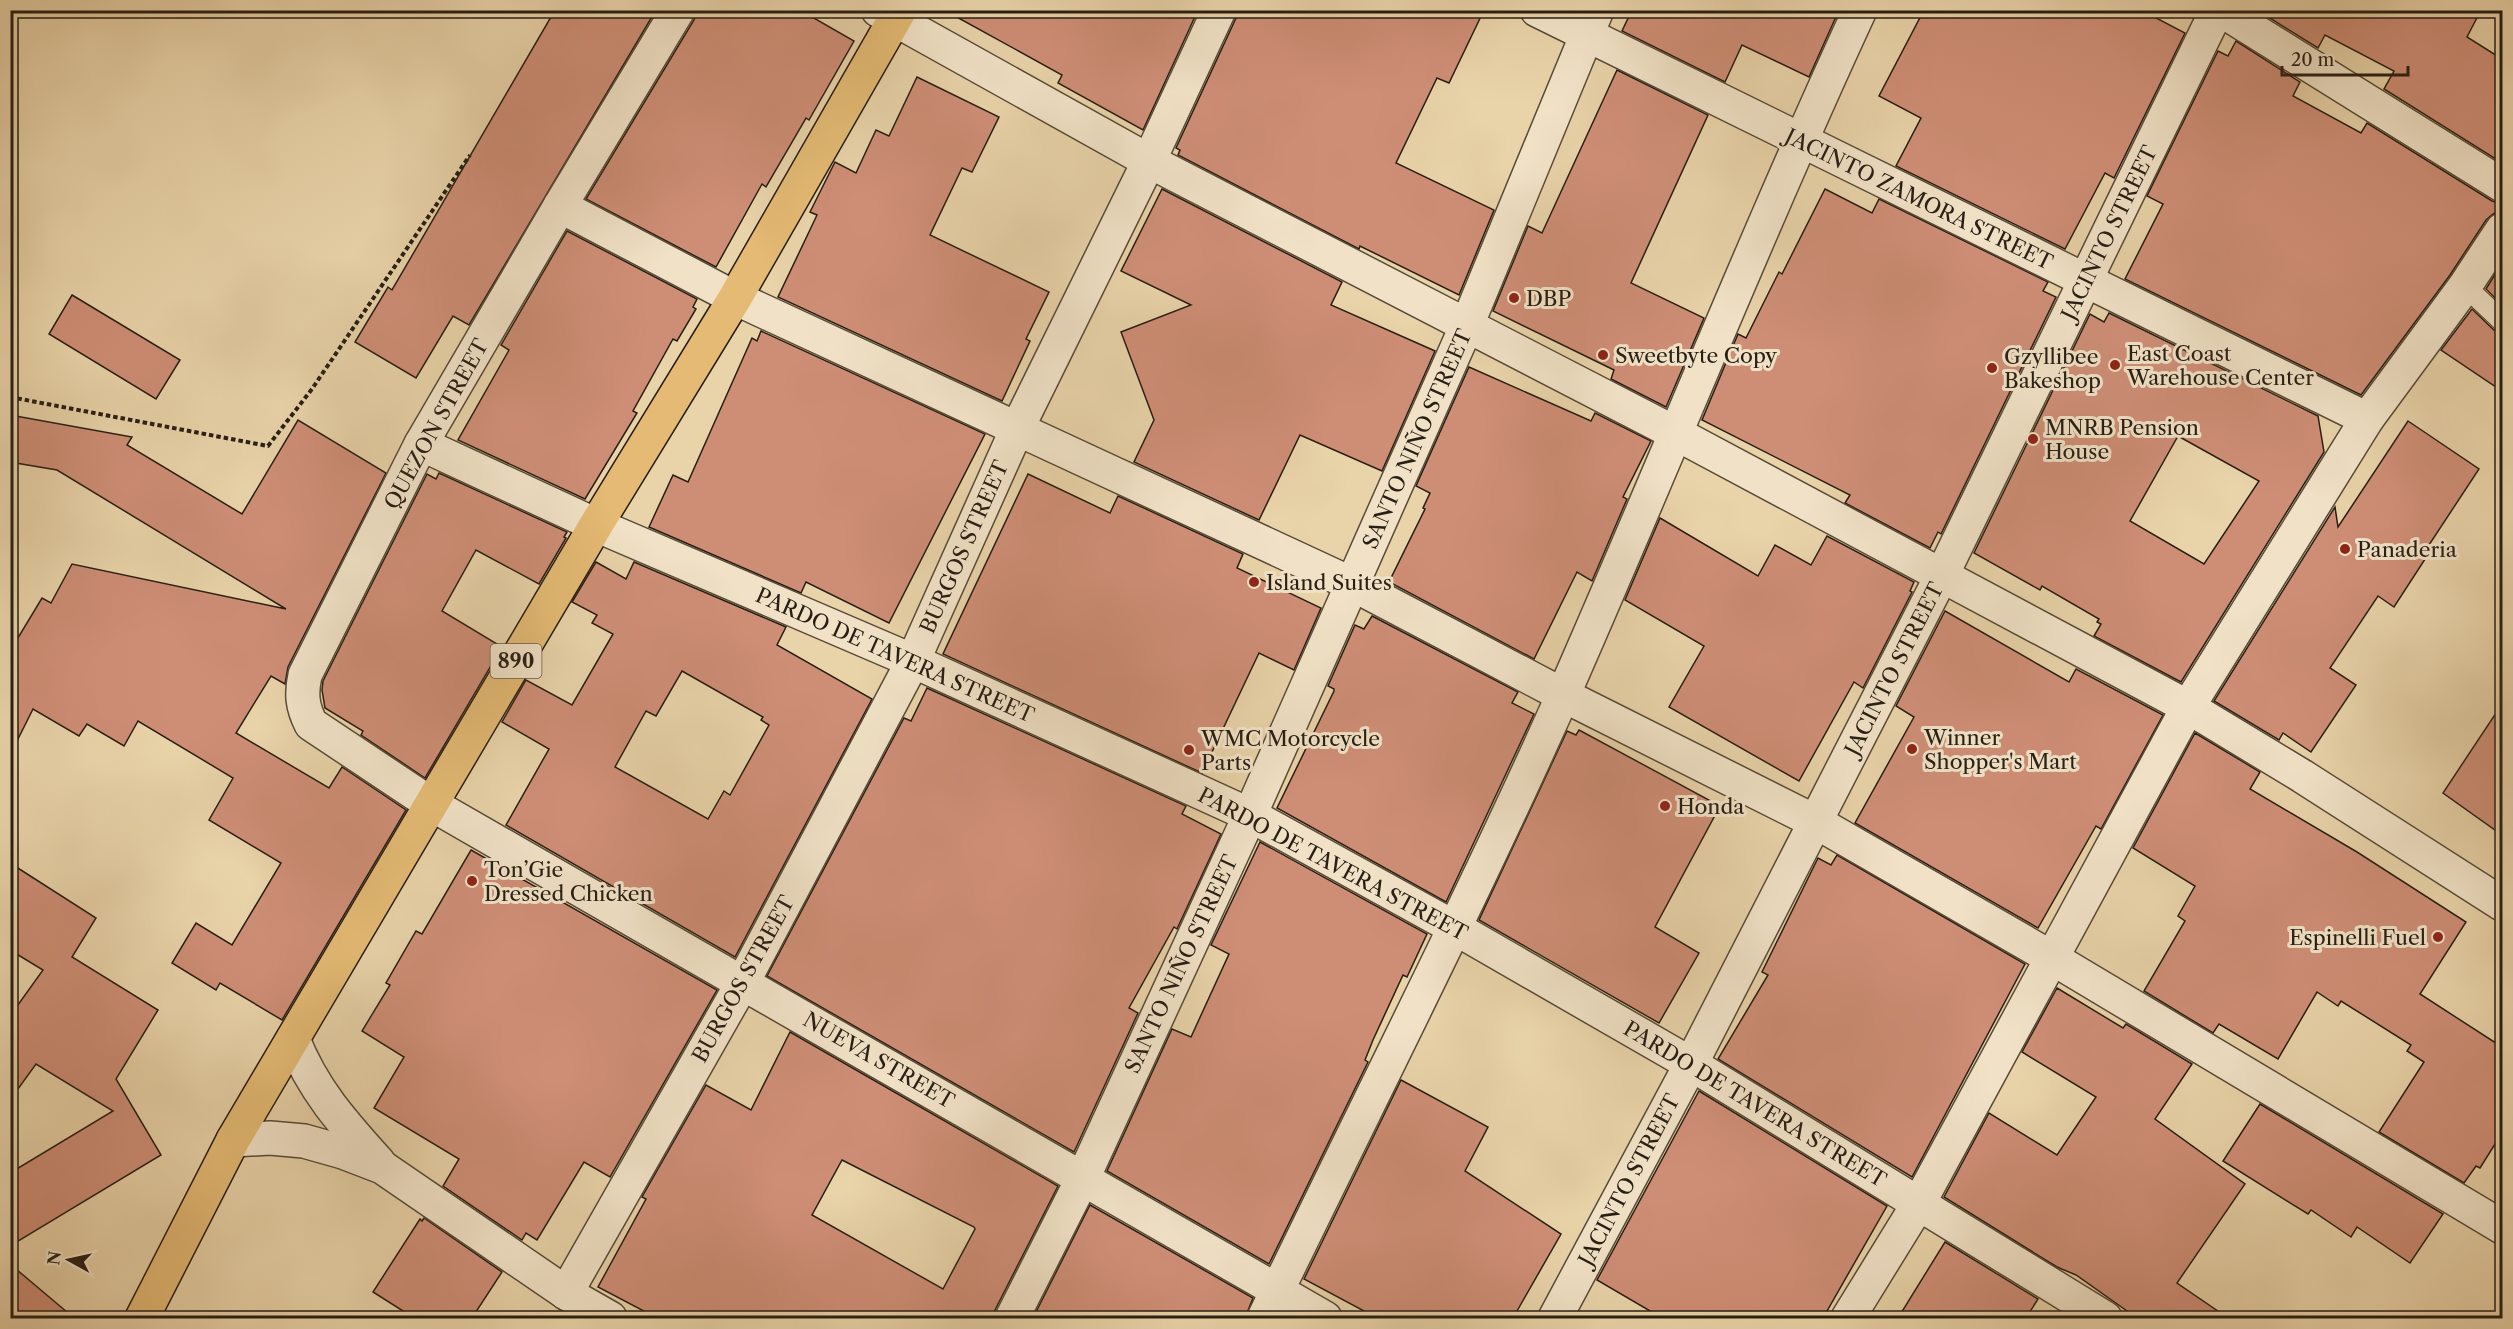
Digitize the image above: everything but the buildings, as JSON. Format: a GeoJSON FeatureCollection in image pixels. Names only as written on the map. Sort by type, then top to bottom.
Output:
{"type":"FeatureCollection","features":[{"type":"Feature","properties":{"kind":"main road","name":"890"},"geometry":{"type":"LineString","coordinates":[[142,1318],[233,1140],[596,525],[735,297],[891,14]]}},
{"type":"Feature","properties":{"kind":"street","name":"QUEZON STREET"},"geometry":{"type":"LineString","coordinates":[[431,804],[311,724],[303,707],[302,690],[305,675],[422,444],[678,10]]}},
{"type":"Feature","properties":{"kind":"street","name":"BURGOS STREET"},"geometry":{"type":"LineString","coordinates":[[566,1293],[743,982],[913,662],[1017,429],[1149,161],[1219,10]]}},
{"type":"Feature","properties":{"kind":"street","name":"JACINTO ZAMORA STREET"},"geometry":{"type":"LineString","coordinates":[[1537,10],[1592,23],[1800,140],[2367,419]]}},
{"type":"Feature","properties":{"kind":"street"},"geometry":{"type":"LineString","coordinates":[[1271,1305],[1455,928],[1563,695],[1677,434],[1800,140],[1860,10]]}},
{"type":"Feature","properties":{"kind":"street"},"geometry":{"type":"LineString","coordinates":[[2219,10],[2502,185]]}},
{"type":"Feature","properties":{"kind":"street","name":"JACINTO STREET"},"geometry":{"type":"LineString","coordinates":[[1555,1318],[1691,1064],[1942,576],[2219,10]]}},
{"type":"Feature","properties":{"kind":"street"},"geometry":{"type":"LineString","coordinates":[[891,14],[1149,161],[1677,434],[2188,707],[2302,776],[2502,904]]}},
{"type":"Feature","properties":{"kind":"street","name":"SANTO NIÑO STREET"},"geometry":{"type":"LineString","coordinates":[[1012,1318],[1083,1178],[1250,815],[1467,325],[1592,23]]}},
{"type":"Feature","properties":{"kind":"street"},"geometry":{"type":"LineString","coordinates":[[560,207],[735,297],[1352,584],[1563,695],[1816,822],[2052,958],[2502,1227]]}},
{"type":"Feature","properties":{"kind":"street"},"geometry":{"type":"LineString","coordinates":[[1848,1318],[1919,1203],[2188,707],[2367,419],[2465,286],[2502,230]]}},
{"type":"Feature","properties":{"kind":"street","name":"PARDO DE TAVERA STREET"},"geometry":{"type":"LineString","coordinates":[[422,444],[596,525],[913,662],[1250,815],[1455,928],[1691,1064],[2106,1318]]}},
{"type":"Feature","properties":{"kind":"street","name":"NUEVA STREET"},"geometry":{"type":"LineString","coordinates":[[431,804],[1083,1178],[1271,1305],[1325,1318]]}},
{"type":"Feature","properties":{"kind":"street"},"geometry":{"type":"LineString","coordinates":[[293,1039],[312,1081],[341,1120],[382,1167]]}},
{"type":"Feature","properties":{"kind":"street"},"geometry":{"type":"LineString","coordinates":[[233,1140],[270,1138],[304,1141],[343,1152],[382,1167],[566,1293],[610,1318]]}},
{"type":"Feature","properties":{"kind":"lane"},"geometry":{"type":"LineString","coordinates":[[2465,286],[2502,321]]}},
{"type":"Feature","properties":{"kind":"path"},"geometry":{"type":"LineString","coordinates":[[10,397],[268,446],[312,389],[470,156]]}},
{"type":"Feature","properties":{"kind":"place","name":"DBP"},"geometry":{"type":"Point","coordinates":[1514,298]}},
{"type":"Feature","properties":{"kind":"place","name":"Sweetbyte Copy"},"geometry":{"type":"Point","coordinates":[1603,355]}},
{"type":"Feature","properties":{"kind":"place","name":"East Coast Warehouse Center"},"geometry":{"type":"Point","coordinates":[2115,365]}},
{"type":"Feature","properties":{"kind":"place","name":"Gzyllibee Bakeshop"},"geometry":{"type":"Point","coordinates":[1992,368]}},
{"type":"Feature","properties":{"kind":"place","name":"MNRB Pension House"},"geometry":{"type":"Point","coordinates":[2033,439]}},
{"type":"Feature","properties":{"kind":"place","name":"Panaderia"},"geometry":{"type":"Point","coordinates":[2345,549]}},
{"type":"Feature","properties":{"kind":"place","name":"Island Suites"},"geometry":{"type":"Point","coordinates":[1254,582]}},
{"type":"Feature","properties":{"kind":"place","name":"Winner Shopper's Mart"},"geometry":{"type":"Point","coordinates":[1912,749]}},
{"type":"Feature","properties":{"kind":"place","name":"WMC Motorcycle Parts"},"geometry":{"type":"Point","coordinates":[1189,750]}},
{"type":"Feature","properties":{"kind":"place","name":"Honda"},"geometry":{"type":"Point","coordinates":[1665,806]}},
{"type":"Feature","properties":{"kind":"place","name":"Ton’Gie Dressed Chicken"},"geometry":{"type":"Point","coordinates":[472,881]}},
{"type":"Feature","properties":{"kind":"place","name":"Espinelli Fuel"},"geometry":{"type":"Point","coordinates":[2438,937]}}]}
